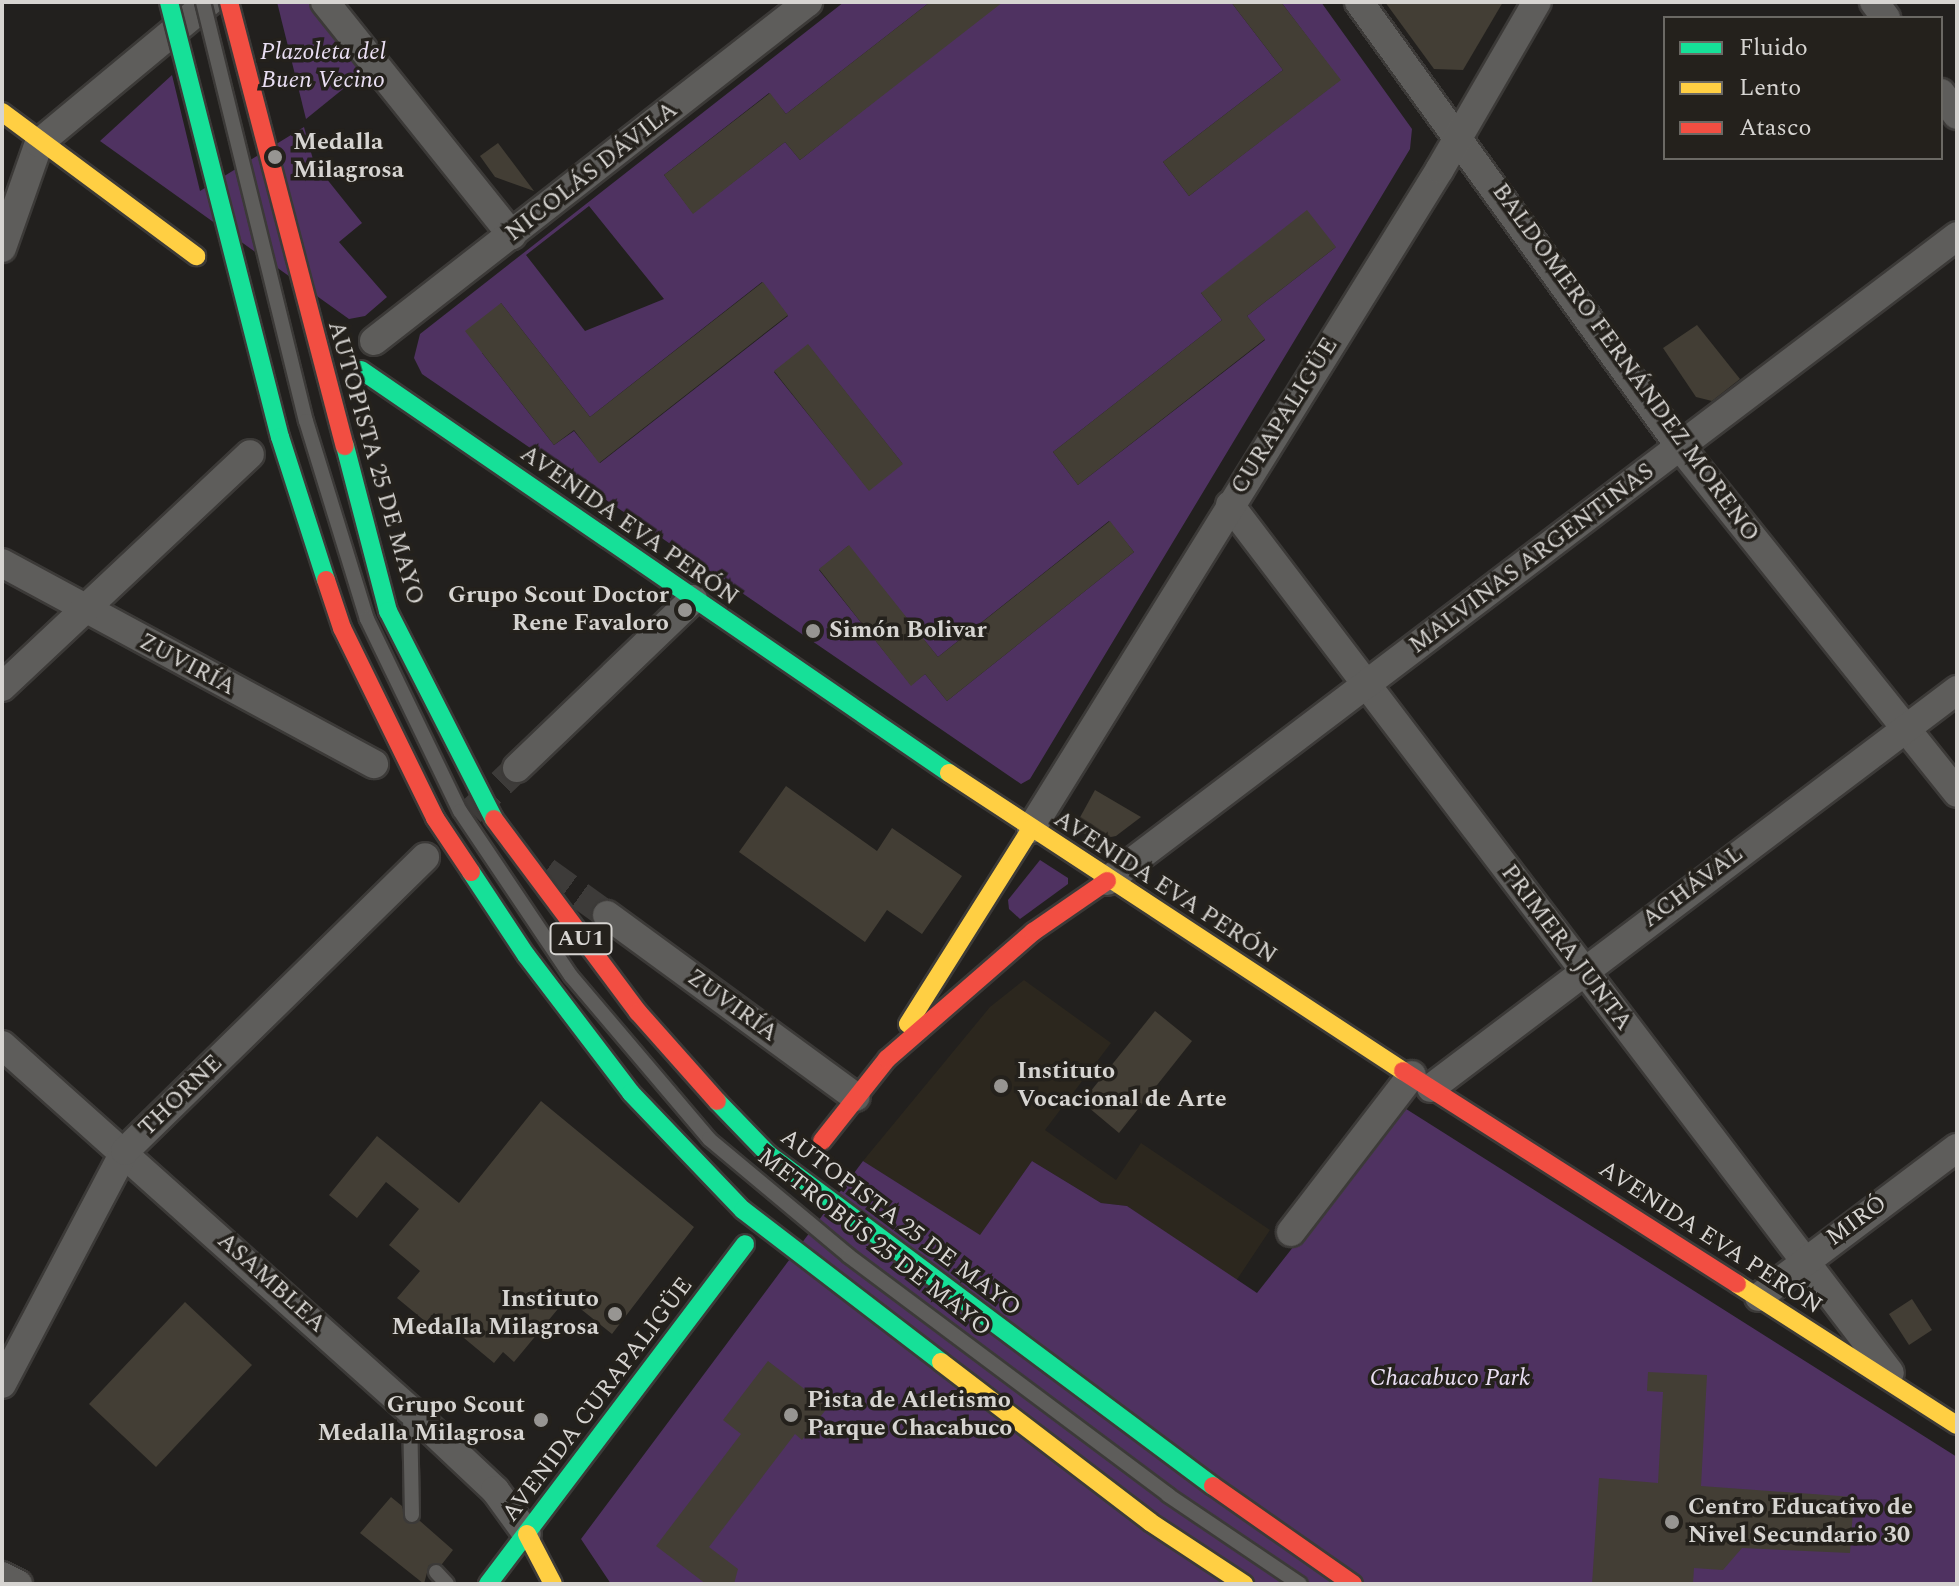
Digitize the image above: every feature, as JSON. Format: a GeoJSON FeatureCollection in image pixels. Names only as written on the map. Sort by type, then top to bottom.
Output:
{"type":"FeatureCollection","features":[{"type":"Feature","properties":{"kind":"main road","name":"AU1"},"geometry":{"type":"LineString","coordinates":[[169,2],[280,437],[342,628],[435,818],[526,955],[631,1093],[743,1210],[1150,1522],[1244,1584]]}},
{"type":"Feature","properties":{"kind":"main road","name":"AUTOPISTA 25 DE MAYO"},"geometry":{"type":"LineString","coordinates":[[229,2],[388,611],[481,801],[638,1012],[692,1076],[768,1154],[1175,1459],[1353,1584]]}},
{"type":"Feature","properties":{"kind":"main road"},"geometry":{"type":"LineString","coordinates":[[2,112],[39,143],[196,256]]}},
{"type":"Feature","properties":{"kind":"main road","name":"AVENIDA EVA PERÓN"},"geometry":{"type":"LineString","coordinates":[[361,370],[1107,881],[1957,1425]]}},
{"type":"Feature","properties":{"kind":"main road"},"geometry":{"type":"LineString","coordinates":[[822,1141],[887,1059],[1031,829]]}},
{"type":"Feature","properties":{"kind":"main road"},"geometry":{"type":"LineString","coordinates":[[887,1059],[1033,932],[1107,881]]}},
{"type":"Feature","properties":{"kind":"main road"},"geometry":{"type":"LineString","coordinates":[[991,892],[1002,921],[1033,932]]}},
{"type":"Feature","properties":{"kind":"main road","name":"AVENIDA CURAPALIGÜE"},"geometry":{"type":"LineString","coordinates":[[488,1584],[745,1244]]}},
{"type":"Feature","properties":{"kind":"main road"},"geometry":{"type":"LineString","coordinates":[[527,1534],[553,1584]]}},
{"type":"Feature","properties":{"kind":"street"},"geometry":{"type":"LineString","coordinates":[[2,248],[39,143],[209,2]]}},
{"type":"Feature","properties":{"kind":"street"},"geometry":{"type":"LineString","coordinates":[[325,2],[512,235]]}},
{"type":"Feature","properties":{"kind":"street","name":"NICOLÁS DÁVILA"},"geometry":{"type":"LineString","coordinates":[[374,341],[808,2]]}},
{"type":"Feature","properties":{"kind":"street","name":"BALDOMERO FERNÁNDEZ MORENO"},"geometry":{"type":"LineString","coordinates":[[1359,2],[1681,448],[1957,793]]}},
{"type":"Feature","properties":{"kind":"street","name":"CURAPALIGÜE"},"geometry":{"type":"LineString","coordinates":[[1031,829],[1459,137],[1537,2]]}},
{"type":"Feature","properties":{"kind":"street"},"geometry":{"type":"LineString","coordinates":[[1943,96],[1957,115]]}},
{"type":"Feature","properties":{"kind":"street","name":"MALVINAS ARGENTINAS"},"geometry":{"type":"LineString","coordinates":[[1107,881],[1957,236]]}},
{"type":"Feature","properties":{"kind":"street"},"geometry":{"type":"LineString","coordinates":[[2,687],[250,454]]}},
{"type":"Feature","properties":{"kind":"street","name":"PRIMERA JUNTA"},"geometry":{"type":"LineString","coordinates":[[1230,505],[1903,1390]]}},
{"type":"Feature","properties":{"kind":"street","name":"ZUVIRÍA"},"geometry":{"type":"LineString","coordinates":[[2,563],[83,611],[374,764]]}},
{"type":"Feature","properties":{"kind":"street"},"geometry":{"type":"LineString","coordinates":[[517,768],[693,599]]}},
{"type":"Feature","properties":{"kind":"street","name":"ACHÁVAL"},"geometry":{"type":"LineString","coordinates":[[1291,1232],[1422,1081],[1582,969],[1957,690]]}},
{"type":"Feature","properties":{"kind":"street","name":"THORNE"},"geometry":{"type":"LineString","coordinates":[[2,1384],[125,1151],[425,857]]}},
{"type":"Feature","properties":{"kind":"street","name":"ZUVIRÍA"},"geometry":{"type":"LineString","coordinates":[[607,915],[856,1097]]}},
{"type":"Feature","properties":{"kind":"street","name":"ASAMBLEA"},"geometry":{"type":"LineString","coordinates":[[2,1045],[125,1151],[410,1410],[495,1490],[527,1534]]}},
{"type":"Feature","properties":{"kind":"street","name":"MIRÓ"},"geometry":{"type":"LineString","coordinates":[[1759,1297],[1803,1260],[1957,1148]]}},
{"type":"Feature","properties":{"kind":"street"},"geometry":{"type":"LineString","coordinates":[[2,1576],[18,1584]]}},
{"type":"Feature","properties":{"kind":"lane","name":"METROBÚS 25 DE MAYO"},"geometry":{"type":"LineString","coordinates":[[203,2],[306,421],[367,619],[460,811],[571,976],[709,1139],[849,1256],[1168,1495],[1300,1584]]}},
{"type":"Feature","properties":{"kind":"lane"},"geometry":{"type":"LineString","coordinates":[[410,1410],[412,1515]]}},
{"type":"Feature","properties":{"kind":"lane"},"geometry":{"type":"LineString","coordinates":[[436,1572],[447,1584]]}},
{"type":"Feature","properties":{"kind":"shaded area","name":"Instituto Vocacional de Arte"},"geometry":{"type":"Polygon","coordinates":[[[1024,980],[1111,1043],[1045,1130],[1116,1180],[1141,1143],[1270,1230],[1236,1281],[1127,1206],[1101,1203],[1032,1161],[980,1236],[863,1161],[990,1007],[1024,980]]]}},
{"type":"Feature","properties":{"kind":"green space","name":"Plazoleta del Buen Vecino"},"geometry":{"type":"Polygon","coordinates":[[[277,2],[310,2],[364,72],[306,119],[277,2]]]}},
{"type":"Feature","properties":{"kind":"green space"},"geometry":{"type":"Polygon","coordinates":[[[844,2],[930,2],[786,114],[769,93],[664,175],[693,213],[785,142],[800,160],[1000,2],[1231,2],[1283,70],[1163,162],[1189,196],[1340,80],[1281,2],[1321,2],[1412,129],[1410,149],[1030,779],[1021,784],[422,374],[414,358],[420,334],[844,2]],[[589,206],[526,255],[585,331],[664,299],[589,206]],[[1336,247],[1201,293],[1222,320],[1053,452],[1078,485],[1265,340],[1247,316],[1336,247]],[[762,282],[590,417],[501,303],[482,353],[554,445],[574,431],[600,463],[788,316],[762,282]],[[808,345],[774,372],[869,490],[902,463],[808,345]],[[1109,521],[938,657],[848,546],[819,570],[911,685],[925,674],[947,701],[1134,552],[1109,521]]]}},
{"type":"Feature","properties":{"kind":"green space"},"geometry":{"type":"Polygon","coordinates":[[[172,75],[200,191],[304,127],[314,163],[362,223],[339,242],[387,297],[365,316],[349,319],[100,141],[172,75]]]}},
{"type":"Feature","properties":{"kind":"green space"},"geometry":{"type":"Polygon","coordinates":[[[1040,860],[1068,878],[1068,884],[1020,919],[1009,909],[1008,900],[1040,860]]]}},
{"type":"Feature","properties":{"kind":"green space","name":"Chacabuco Park"},"geometry":{"type":"Polygon","coordinates":[[[1403,1107],[1957,1457],[1957,1584],[611,1584],[581,1539],[863,1161],[980,1235],[1032,1161],[1101,1203],[1127,1206],[1257,1293],[1403,1107]]]}},
{"type":"Feature","properties":{"kind":"building"},"geometry":{"type":"Polygon","coordinates":[[[930,2],[1003,2],[800,160],[785,142],[693,214],[664,175],[770,93],[786,114],[930,2]]]}},
{"type":"Feature","properties":{"kind":"building"},"geometry":{"type":"Polygon","coordinates":[[[1231,2],[1281,2],[1341,80],[1189,196],[1163,162],[1283,70],[1231,2]]]}},
{"type":"Feature","properties":{"kind":"building"},"geometry":{"type":"Polygon","coordinates":[[[1385,2],[1503,2],[1463,70],[1434,69],[1385,2]]]}},
{"type":"Feature","properties":{"kind":"building"},"geometry":{"type":"Polygon","coordinates":[[[498,143],[534,191],[495,177],[480,156],[498,143]]]}},
{"type":"Feature","properties":{"kind":"building"},"geometry":{"type":"Polygon","coordinates":[[[1307,210],[1336,247],[1247,316],[1265,339],[1078,485],[1053,452],[1222,320],[1201,293],[1307,210]]]}},
{"type":"Feature","properties":{"kind":"building"},"geometry":{"type":"Polygon","coordinates":[[[763,282],[788,315],[599,463],[574,430],[554,445],[465,331],[501,303],[590,417],[763,282]]]}},
{"type":"Feature","properties":{"kind":"building"},"geometry":{"type":"Polygon","coordinates":[[[1697,325],[1740,379],[1712,401],[1696,397],[1663,348],[1697,325]]]}},
{"type":"Feature","properties":{"kind":"building"},"geometry":{"type":"Polygon","coordinates":[[[808,344],[903,464],[869,491],[774,371],[808,344]]]}},
{"type":"Feature","properties":{"kind":"building"},"geometry":{"type":"Polygon","coordinates":[[[1110,521],[1134,552],[947,701],[925,674],[911,686],[819,569],[849,545],[938,657],[1110,521]]]}},
{"type":"Feature","properties":{"kind":"building"},"geometry":{"type":"Polygon","coordinates":[[[786,786],[877,851],[892,828],[962,876],[922,934],[887,910],[865,942],[739,852],[786,786]]]}},
{"type":"Feature","properties":{"kind":"building"},"geometry":{"type":"Polygon","coordinates":[[[1095,790],[1141,817],[1116,836],[1096,840],[1079,831],[1078,821],[1095,790]]]}},
{"type":"Feature","properties":{"kind":"building"},"geometry":{"type":"Polygon","coordinates":[[[1155,1011],[1192,1041],[1119,1133],[1082,1102],[1155,1011]]]}},
{"type":"Feature","properties":{"kind":"building"},"geometry":{"type":"Polygon","coordinates":[[[541,1101],[694,1227],[612,1334],[567,1298],[514,1362],[503,1352],[494,1363],[434,1313],[426,1322],[397,1298],[420,1271],[389,1245],[419,1209],[386,1182],[357,1218],[329,1195],[377,1136],[459,1203],[541,1101]]]}},
{"type":"Feature","properties":{"kind":"building"},"geometry":{"type":"Polygon","coordinates":[[[1912,1299],[1932,1330],[1909,1345],[1889,1314],[1912,1299]]]}},
{"type":"Feature","properties":{"kind":"building"},"geometry":{"type":"Polygon","coordinates":[[[185,1302],[252,1365],[156,1467],[89,1404],[185,1302]]]}},
{"type":"Feature","properties":{"kind":"building"},"geometry":{"type":"Polygon","coordinates":[[[768,1361],[828,1407],[802,1440],[795,1434],[709,1547],[738,1569],[734,1584],[706,1584],[656,1546],[741,1434],[723,1420],[768,1361]]]}},
{"type":"Feature","properties":{"kind":"building"},"geometry":{"type":"Polygon","coordinates":[[[1648,1372],[1707,1375],[1701,1486],[1854,1497],[1850,1553],[1742,1548],[1723,1570],[1694,1568],[1693,1584],[1592,1584],[1599,1478],[1658,1483],[1663,1392],[1647,1391],[1648,1372]]]}},
{"type":"Feature","properties":{"kind":"building"},"geometry":{"type":"Polygon","coordinates":[[[391,1497],[402,1506],[407,1523],[420,1521],[453,1550],[442,1564],[429,1565],[424,1584],[360,1533],[391,1497]]]}},
{"type":"Feature","properties":{"kind":"tunnel"},"geometry":{"type":"LineString","coordinates":[[471,812],[517,768]]}},
{"type":"Feature","properties":{"kind":"tunnel"},"geometry":{"type":"LineString","coordinates":[[546,871],[607,915]]}},
{"type":"Feature","properties":{"kind":"traffic: fast"},"geometry":{"type":"LineString","coordinates":[[169,2],[280,437],[326,580]]}},
{"type":"Feature","properties":{"kind":"traffic: fast"},"geometry":{"type":"LineString","coordinates":[[361,370],[949,773]]}},
{"type":"Feature","properties":{"kind":"traffic: fast"},"geometry":{"type":"LineString","coordinates":[[345,446],[388,611],[494,819]]}},
{"type":"Feature","properties":{"kind":"traffic: fast"},"geometry":{"type":"LineString","coordinates":[[471,872],[526,955],[631,1093],[743,1210],[941,1362]]}},
{"type":"Feature","properties":{"kind":"traffic: fast"},"geometry":{"type":"LineString","coordinates":[[717,1101],[768,1154],[1213,1486]]}},
{"type":"Feature","properties":{"kind":"traffic: fast"},"geometry":{"type":"LineString","coordinates":[[488,1584],[745,1244]]}},
{"type":"Feature","properties":{"kind":"traffic: slow"},"geometry":{"type":"LineString","coordinates":[[2,112],[196,256]]}},
{"type":"Feature","properties":{"kind":"traffic: slow"},"geometry":{"type":"LineString","coordinates":[[949,773],[1403,1071]]}},
{"type":"Feature","properties":{"kind":"traffic: slow"},"geometry":{"type":"LineString","coordinates":[[908,1024],[1031,829]]}},
{"type":"Feature","properties":{"kind":"traffic: slow"},"geometry":{"type":"LineString","coordinates":[[1737,1284],[1957,1425]]}},
{"type":"Feature","properties":{"kind":"traffic: slow"},"geometry":{"type":"LineString","coordinates":[[941,1362],[1150,1522],[1244,1584]]}},
{"type":"Feature","properties":{"kind":"traffic: slow"},"geometry":{"type":"LineString","coordinates":[[527,1534],[553,1584]]}},
{"type":"Feature","properties":{"kind":"traffic: jam"},"geometry":{"type":"LineString","coordinates":[[229,2],[345,446]]}},
{"type":"Feature","properties":{"kind":"traffic: jam"},"geometry":{"type":"LineString","coordinates":[[326,580],[342,628],[435,818],[471,872]]}},
{"type":"Feature","properties":{"kind":"traffic: jam"},"geometry":{"type":"LineString","coordinates":[[494,819],[638,1012],[717,1101]]}},
{"type":"Feature","properties":{"kind":"traffic: jam"},"geometry":{"type":"LineString","coordinates":[[822,1141],[887,1059],[1033,932],[1107,881]]}},
{"type":"Feature","properties":{"kind":"traffic: jam"},"geometry":{"type":"LineString","coordinates":[[1403,1071],[1737,1284]]}},
{"type":"Feature","properties":{"kind":"traffic: jam"},"geometry":{"type":"LineString","coordinates":[[1213,1486],[1353,1584]]}},
{"type":"Feature","properties":{"kind":"place","name":"Medalla Milagrosa"},"geometry":{"type":"Point","coordinates":[275,157]}},
{"type":"Feature","properties":{"kind":"place","name":"Grupo Scout Doctor Rene Favaloro"},"geometry":{"type":"Point","coordinates":[685,610]}},
{"type":"Feature","properties":{"kind":"place","name":"Simón Bolivar"},"geometry":{"type":"Point","coordinates":[813,631]}},
{"type":"Feature","properties":{"kind":"place","name":"Instituto Vocacional de Arte"},"geometry":{"type":"Point","coordinates":[1001,1086]}},
{"type":"Feature","properties":{"kind":"place","name":"Instituto Medalla Milagrosa"},"geometry":{"type":"Point","coordinates":[615,1314]}},
{"type":"Feature","properties":{"kind":"place","name":"Pista de Atletismo Parque Chacabuco"},"geometry":{"type":"Point","coordinates":[791,1415]}},
{"type":"Feature","properties":{"kind":"place","name":"Grupo Scout Medalla Milagrosa"},"geometry":{"type":"Point","coordinates":[541,1420]}},
{"type":"Feature","properties":{"kind":"place","name":"Centro Educativo de Nivel Secundario 30"},"geometry":{"type":"Point","coordinates":[1672,1522]}}]}
